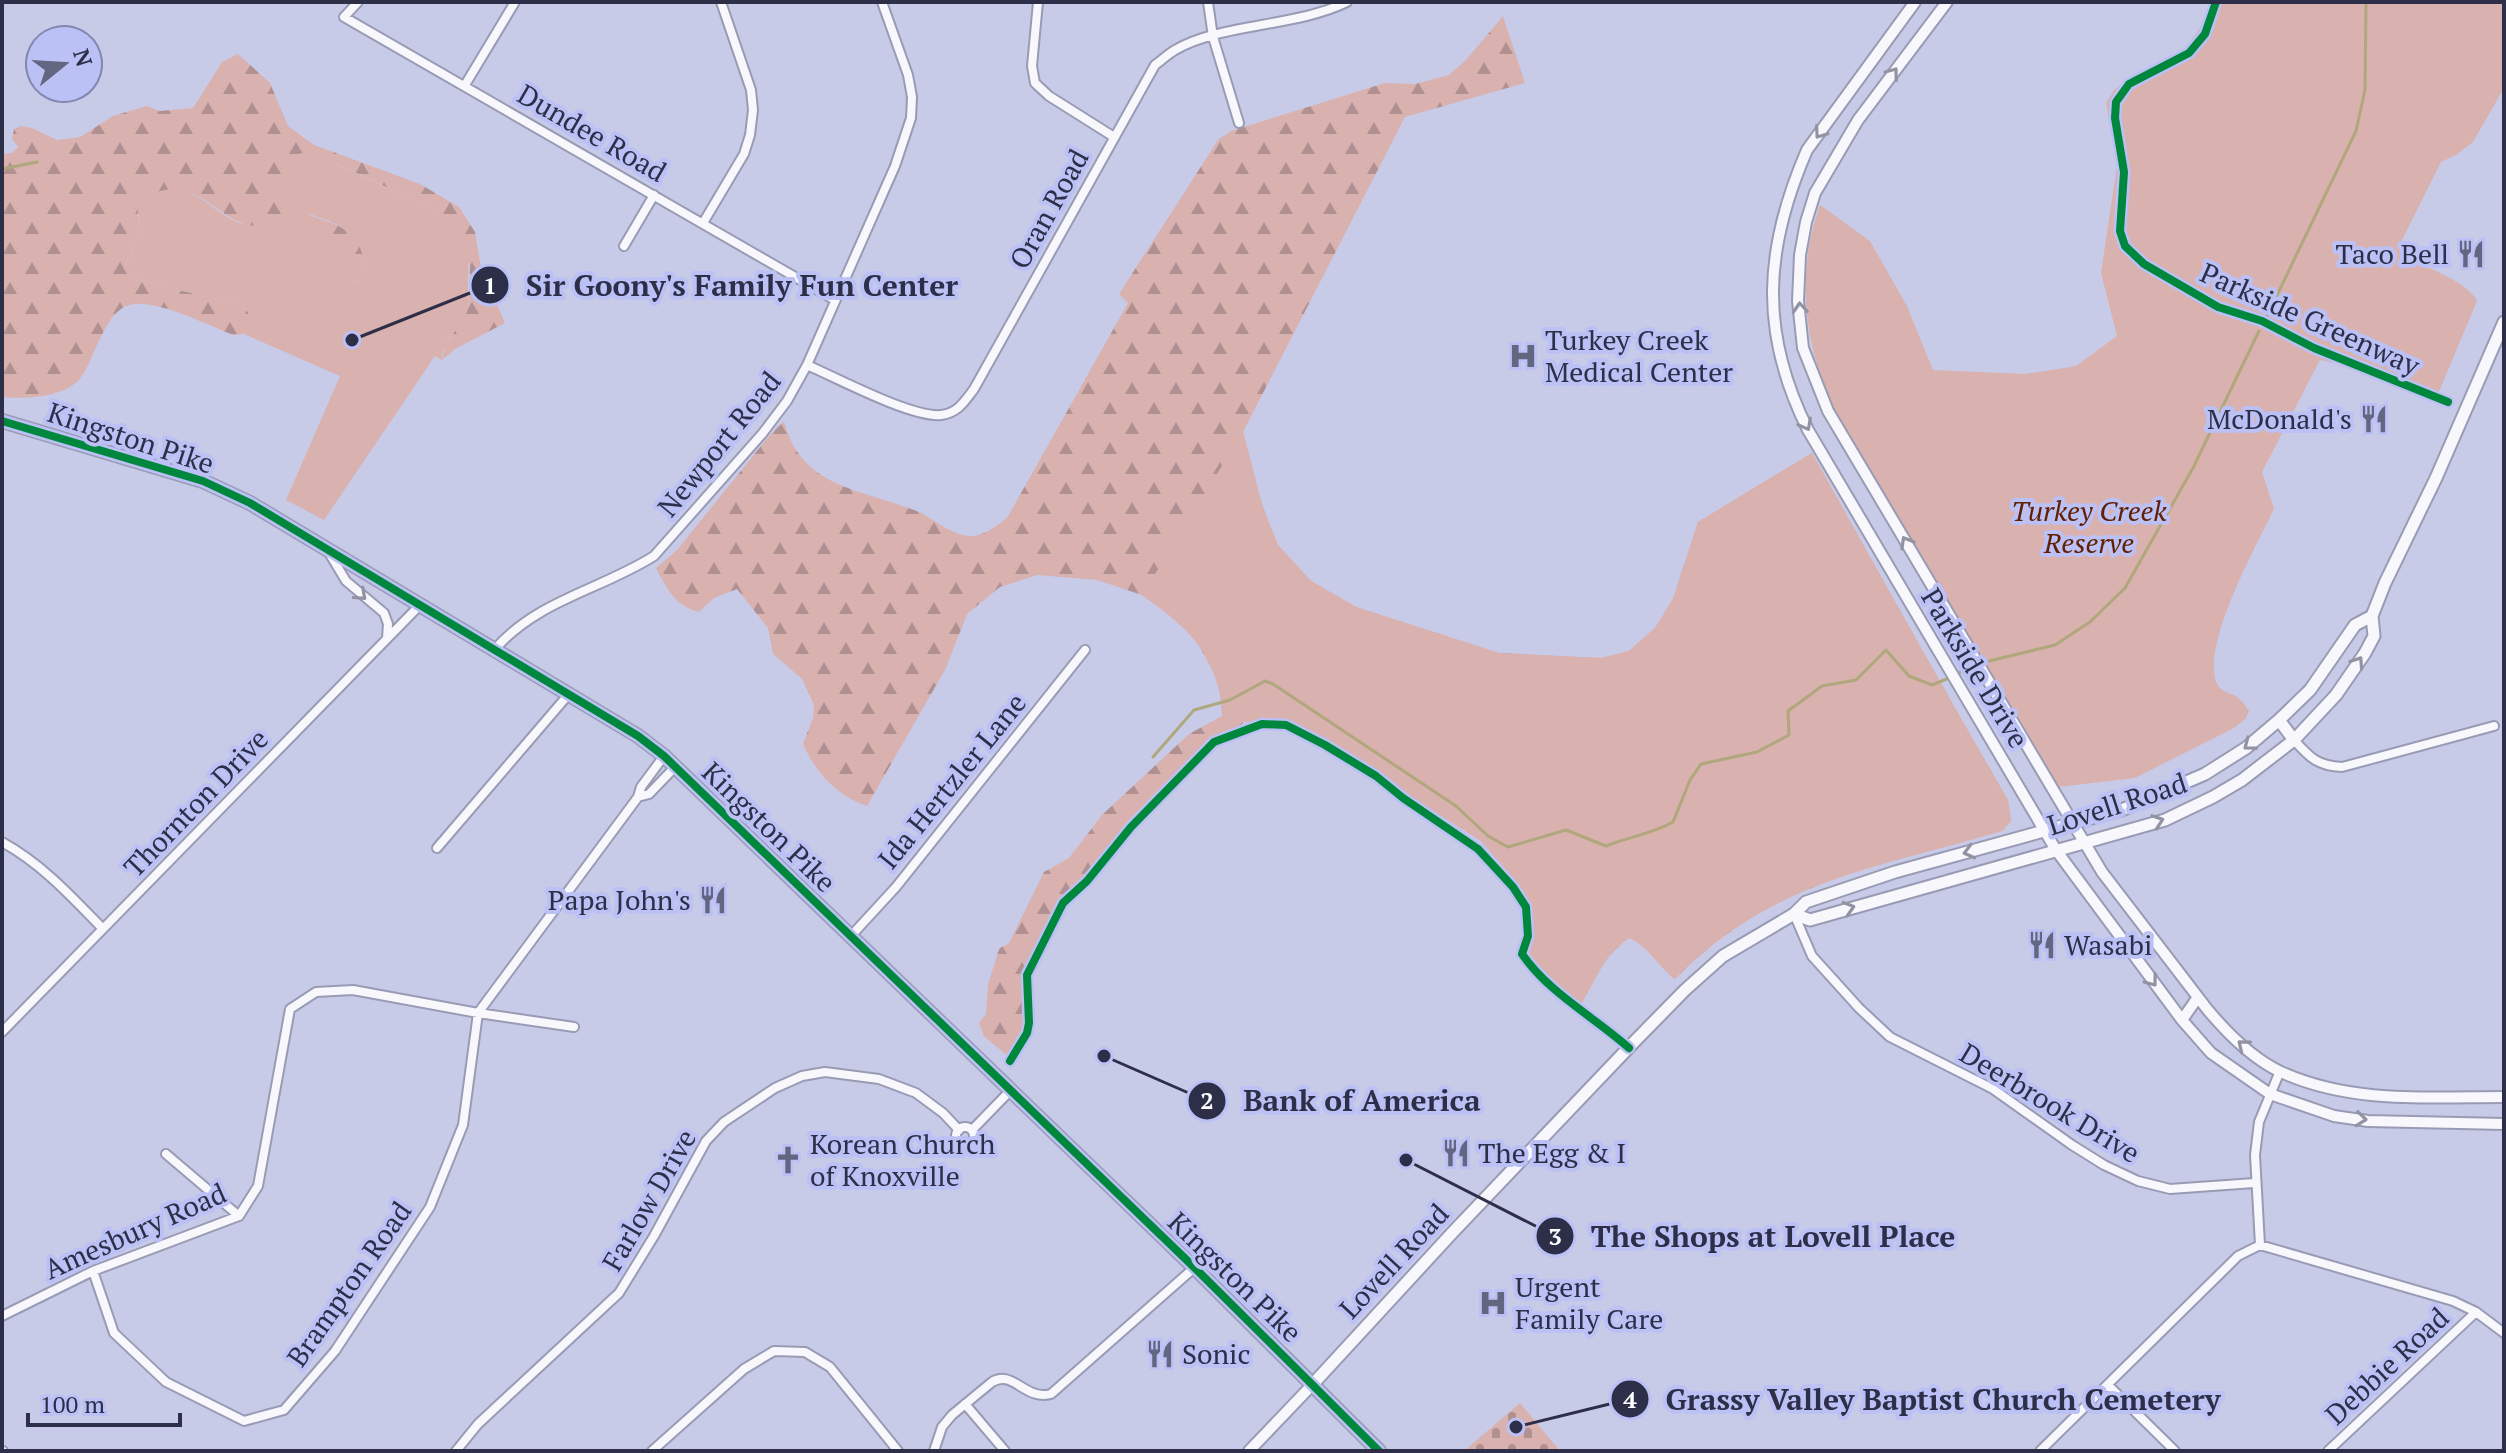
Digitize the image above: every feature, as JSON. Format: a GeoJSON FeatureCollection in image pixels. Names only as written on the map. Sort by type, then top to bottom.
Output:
{"type":"FeatureCollection","features":[{"type":"Feature","properties":{"kind":"main road","name":"Lovell Road"},"geometry":{"type":"LineString","coordinates":[[1794,914],[1810,920],[2165,820],[2242,780],[2294,740],[2336,695],[2374,636],[2372,616],[2504,322]]}},
{"type":"Feature","properties":{"kind":"main road","name":"Kingston Pike"},"geometry":{"type":"LineString","coordinates":[[2,421],[203,481],[250,503],[638,736],[676,766],[1379,1451]]}},
{"type":"Feature","properties":{"kind":"main road","name":"Lovell Road"},"geometry":{"type":"LineString","coordinates":[[1313,1384],[1453,1232],[1685,990],[1723,956],[1794,914],[1806,902],[1895,872],[2138,804],[2205,774],[2246,748],[2279,720],[2310,690],[2355,625],[2372,616]]}},
{"type":"Feature","properties":{"kind":"main road"},"geometry":{"type":"LineString","coordinates":[[2279,720],[2294,740]]}},
{"type":"Feature","properties":{"kind":"street","name":"Dundee Road"},"geometry":{"type":"LineString","coordinates":[[358,2],[344,17],[835,300]]}},
{"type":"Feature","properties":{"kind":"street"},"geometry":{"type":"LineString","coordinates":[[465,85],[515,2]]}},
{"type":"Feature","properties":{"kind":"street"},"geometry":{"type":"LineString","coordinates":[[703,223],[744,154],[753,110],[751,90],[721,2]]}},
{"type":"Feature","properties":{"kind":"street","name":"Newport Road"},"geometry":{"type":"LineString","coordinates":[[495,649],[512,629],[537,613],[636,568],[654,556],[762,434],[787,401],[807,365],[895,166],[911,118],[908,75],[882,2]]}},
{"type":"Feature","properties":{"kind":"street"},"geometry":{"type":"LineString","coordinates":[[1038,2],[1032,66],[1035,83],[1049,96],[1114,137]]}},
{"type":"Feature","properties":{"kind":"street"},"geometry":{"type":"LineString","coordinates":[[1208,2],[1213,37],[1239,123]]}},
{"type":"Feature","properties":{"kind":"street","name":"Oran Road"},"geometry":{"type":"LineString","coordinates":[[807,365],[919,413],[942,415],[960,408],[974,389],[1155,65],[1177,49],[1213,37],[1303,17],[1347,2]]}},
{"type":"Feature","properties":{"kind":"street","name":"Parkside Drive"},"geometry":{"type":"LineString","coordinates":[[1915,2],[1807,150],[1777,240],[1773,274],[1778,353],[1797,409],[1944,665],[2056,850],[2182,1020],[2211,1053],[2270,1094],[2309,1109],[2356,1119],[2504,1124]]}},
{"type":"Feature","properties":{"kind":"street","name":"Parkside Drive"},"geometry":{"type":"LineString","coordinates":[[1947,2],[1858,120],[1815,193],[1806,222],[1800,255],[1798,301],[1803,348],[1828,411],[2109,882],[2226,1031],[2280,1071],[2341,1093],[2396,1097],[2504,1097]]}},
{"type":"Feature","properties":{"kind":"street"},"geometry":{"type":"LineString","coordinates":[[624,246],[654,195]]}},
{"type":"Feature","properties":{"kind":"street"},"geometry":{"type":"LineString","coordinates":[[327,550],[346,581],[384,613],[388,624],[387,639]]}},
{"type":"Feature","properties":{"kind":"street","name":"Thornton Drive"},"geometry":{"type":"LineString","coordinates":[[2,1032],[421,604]]}},
{"type":"Feature","properties":{"kind":"street","name":"Ida Hertzler Lane"},"geometry":{"type":"LineString","coordinates":[[850,937],[896,887],[1085,650]]}},
{"type":"Feature","properties":{"kind":"street"},"geometry":{"type":"LineString","coordinates":[[437,848],[568,695]]}},
{"type":"Feature","properties":{"kind":"street"},"geometry":{"type":"LineString","coordinates":[[2294,740],[2310,759],[2324,766],[2342,767],[2494,726]]}},
{"type":"Feature","properties":{"kind":"street"},"geometry":{"type":"LineString","coordinates":[[478,1013],[638,797],[641,787],[664,756]]}},
{"type":"Feature","properties":{"kind":"street"},"geometry":{"type":"LineString","coordinates":[[638,797],[649,794],[676,766]]}},
{"type":"Feature","properties":{"kind":"street"},"geometry":{"type":"LineString","coordinates":[[2,842],[49,873],[103,929]]}},
{"type":"Feature","properties":{"kind":"street","name":"Deerbrook Drive"},"geometry":{"type":"LineString","coordinates":[[1794,914],[1812,956],[1890,1037],[1993,1089],[2104,1165],[2138,1181],[2170,1189],[2254,1183]]}},
{"type":"Feature","properties":{"kind":"street","name":"Amesbury Road"},"geometry":{"type":"LineString","coordinates":[[2,1316],[93,1271],[239,1216],[258,1186],[290,1009],[316,992],[353,990],[574,1027]]}},
{"type":"Feature","properties":{"kind":"street"},"geometry":{"type":"LineString","coordinates":[[2182,1020],[2198,997]]}},
{"type":"Feature","properties":{"kind":"street","name":"Brampton Road"},"geometry":{"type":"LineString","coordinates":[[93,1271],[114,1333],[166,1382],[244,1421],[284,1410],[335,1351],[430,1207],[463,1125],[478,1013]]}},
{"type":"Feature","properties":{"kind":"street"},"geometry":{"type":"LineString","coordinates":[[2260,1245],[2254,1183],[2259,1122],[2280,1071]]}},
{"type":"Feature","properties":{"kind":"street","name":"Farlow Drive"},"geometry":{"type":"LineString","coordinates":[[456,1451],[478,1424],[619,1293],[648,1248],[706,1141],[724,1122],[775,1088],[802,1076],[825,1072],[871,1077],[916,1093],[943,1113],[959,1130]]}},
{"type":"Feature","properties":{"kind":"street"},"geometry":{"type":"LineString","coordinates":[[972,1130],[1009,1092]]}},
{"type":"Feature","properties":{"kind":"street"},"geometry":{"type":"LineString","coordinates":[[966,1127],[972,1130],[975,1138],[967,1145],[957,1140],[959,1130],[966,1127]]}},
{"type":"Feature","properties":{"kind":"street"},"geometry":{"type":"LineString","coordinates":[[166,1154],[239,1216]]}},
{"type":"Feature","properties":{"kind":"street"},"geometry":{"type":"LineString","coordinates":[[2040,1451],[2238,1256],[2260,1245],[2453,1301],[2476,1312],[2504,1333]]}},
{"type":"Feature","properties":{"kind":"street"},"geometry":{"type":"LineString","coordinates":[[934,1451],[942,1427],[997,1378],[1005,1378],[1034,1395],[1051,1394],[1194,1268]]}},
{"type":"Feature","properties":{"kind":"street","name":"Debbie Road"},"geometry":{"type":"LineString","coordinates":[[2328,1451],[2476,1312]]}},
{"type":"Feature","properties":{"kind":"street"},"geometry":{"type":"LineString","coordinates":[[652,1451],[744,1369],[774,1351],[805,1352],[830,1367],[898,1451]]}},
{"type":"Feature","properties":{"kind":"street"},"geometry":{"type":"LineString","coordinates":[[1249,1451],[1313,1384]]}},
{"type":"Feature","properties":{"kind":"street"},"geometry":{"type":"LineString","coordinates":[[2108,1385],[2175,1451]]}},
{"type":"Feature","properties":{"kind":"street"},"geometry":{"type":"LineString","coordinates":[[965,1404],[1005,1451]]}},
{"type":"Feature","properties":{"kind":"green space","name":"Turkey Creek Reserve"},"geometry":{"type":"Polygon","coordinates":[[[2211,2],[2504,2],[2504,88],[2473,142],[2441,162],[2402,240],[2406,258],[2456,281],[2477,301],[2438,394],[2422,398],[2320,360],[2262,472],[2274,509],[2244,570],[2216,646],[2214,667],[2217,684],[2242,702],[2249,711],[2246,718],[2234,728],[2135,778],[2058,787],[1835,411],[1816,361],[1806,310],[1807,257],[1812,231],[1820,205],[1870,241],[1907,306],[1933,370],[2025,374],[2076,366],[2117,336],[2101,273],[2117,166],[2106,103],[2114,90],[2133,75],[2185,48],[2200,28],[2211,2]]]}},
{"type":"Feature","properties":{"kind":"green space"},"geometry":{"type":"Polygon","coordinates":[[[1503,16],[1525,83],[1405,117],[1243,432],[1263,508],[1278,545],[1311,581],[1356,607],[1499,653],[1601,658],[1629,651],[1655,628],[1673,599],[1698,522],[1812,453],[2008,800],[2011,821],[2002,831],[1869,868],[1788,899],[1711,946],[1675,979],[1642,946],[1629,938],[1605,962],[1578,1009],[1544,981],[1524,958],[1532,944],[1532,931],[1524,896],[1520,886],[1481,841],[1342,753],[1282,724],[1252,724],[1245,720],[1205,748],[1062,901],[1029,970],[1027,1027],[1019,1049],[1011,1059],[984,1036],[979,1023],[986,1014],[988,985],[998,952],[1009,943],[1044,872],[1069,858],[1102,815],[1189,734],[1222,716],[1222,700],[1214,674],[1195,637],[1142,595],[1097,580],[1037,575],[1000,587],[967,614],[946,668],[867,806],[837,789],[808,754],[803,744],[813,718],[814,705],[802,679],[773,654],[768,628],[737,589],[714,598],[699,612],[678,601],[656,568],[677,550],[784,421],[792,443],[803,460],[835,482],[914,510],[962,535],[980,535],[994,527],[1007,518],[1128,303],[1119,294],[1218,140],[1231,131],[1385,83],[1415,84],[1449,75],[1466,60],[1503,16]]]}},
{"type":"Feature","properties":{"kind":"green space"},"geometry":{"type":"Polygon","coordinates":[[[238,54],[270,83],[288,126],[314,145],[420,184],[459,207],[475,232],[481,268],[505,323],[455,349],[442,360],[445,345],[464,318],[469,305],[470,266],[448,216],[335,163],[309,215],[343,228],[357,241],[362,250],[365,277],[357,283],[353,282],[348,258],[265,226],[242,223],[194,194],[178,190],[158,192],[137,214],[142,228],[125,265],[127,273],[148,283],[240,304],[249,317],[244,334],[233,335],[157,306],[134,304],[124,307],[109,322],[82,376],[75,383],[45,396],[2,397],[2,154],[12,153],[18,147],[12,139],[14,129],[21,126],[32,128],[57,140],[80,137],[113,116],[147,106],[160,111],[193,108],[222,62],[238,54]]]}},
{"type":"Feature","properties":{"kind":"green space"},"geometry":{"type":"Polygon","coordinates":[[[308,151],[448,216],[461,232],[467,248],[468,266],[468,309],[447,342],[442,360],[435,356],[324,520],[286,500],[340,376],[244,334],[249,317],[240,304],[148,283],[127,273],[125,266],[142,228],[138,210],[140,202],[147,196],[175,189],[196,196],[243,224],[288,222],[316,229],[345,252],[353,282],[358,283],[365,276],[364,258],[350,234],[326,220],[281,206],[276,193],[299,154],[308,151]]]}},
{"type":"Feature","properties":{"kind":"green space"},"geometry":{"type":"Polygon","coordinates":[[[1243,432],[1263,508],[1278,545],[1311,581],[1356,607],[1499,653],[1601,658],[1629,651],[1655,628],[1673,599],[1698,522],[1812,453],[2008,800],[2011,821],[2002,831],[1869,868],[1788,898],[1749,919],[1712,945],[1675,979],[1641,945],[1629,938],[1605,962],[1578,1009],[1544,981],[1524,958],[1532,944],[1532,931],[1524,896],[1520,886],[1481,841],[1342,753],[1286,725],[1230,721],[1222,716],[1220,695],[1208,660],[1174,619],[1142,595],[1243,432]]]}},
{"type":"Feature","properties":{"kind":"green space"},"geometry":{"type":"Polygon","coordinates":[[[1520,1403],[1560,1451],[1464,1451],[1520,1403]]]}},
{"type":"Feature","properties":{"kind":"waterway"},"geometry":{"type":"LineString","coordinates":[[2267,316],[2356,131],[2365,90],[2366,2]]}},
{"type":"Feature","properties":{"kind":"waterway"},"geometry":{"type":"LineString","coordinates":[[2,169],[37,162]]}},
{"type":"Feature","properties":{"kind":"waterway"},"geometry":{"type":"LineString","coordinates":[[1981,663],[2055,645],[2090,622],[2125,588],[2193,468],[2259,331]]}},
{"type":"Feature","properties":{"kind":"waterway"},"geometry":{"type":"LineString","coordinates":[[1153,757],[1194,710],[1230,700],[1265,681],[1456,806],[1488,836],[1508,847],[1566,830],[1606,846],[1673,822],[1690,780],[1701,764],[1757,752],[1789,735],[1788,711],[1822,686],[1856,680],[1886,650],[1909,676],[1932,685],[1949,678]]}},
{"type":"Feature","properties":{"kind":"waterway"},"geometry":{"type":"LineString","coordinates":[[1956,674],[1974,666]]}},
{"type":"Feature","properties":{"kind":"cycle path","name":"Parkside Greenway"},"geometry":{"type":"LineString","coordinates":[[2216,2],[2205,34],[2189,53],[2129,84],[2116,102],[2115,118],[2124,172],[2120,231],[2125,246],[2144,264],[2218,307],[2262,321],[2314,348],[2448,402]]}},
{"type":"Feature","properties":{"kind":"cycle path"},"geometry":{"type":"LineString","coordinates":[[2,421],[203,481],[250,503],[638,736],[664,756],[1199,1272],[1379,1451]]}},
{"type":"Feature","properties":{"kind":"cycle path"},"geometry":{"type":"LineString","coordinates":[[1010,1061],[1027,1033],[1029,1023],[1027,975],[1063,903],[1087,881],[1131,827],[1214,742],[1262,724],[1286,725],[1325,745],[1376,776],[1478,849],[1513,887],[1526,907],[1528,936],[1522,954],[1545,981],[1629,1048]]}},
{"type":"Feature","properties":{"kind":"place","name":"Taco Bell"},"geometry":{"type":"Point","coordinates":[2471,254]}},
{"type":"Feature","properties":{"kind":"place","name":"Sir Goony's Family Fun Center"},"geometry":{"type":"Point","coordinates":[352,340]}},
{"type":"Feature","properties":{"kind":"place","name":"Turkey Creek Medical Center"},"geometry":{"type":"Point","coordinates":[1523,356]}},
{"type":"Feature","properties":{"kind":"place","name":"McDonald's"},"geometry":{"type":"Point","coordinates":[2374,419]}},
{"type":"Feature","properties":{"kind":"place","name":"Papa John's"},"geometry":{"type":"Point","coordinates":[713,900]}},
{"type":"Feature","properties":{"kind":"place","name":"Wasabi"},"geometry":{"type":"Point","coordinates":[2042,945]}},
{"type":"Feature","properties":{"kind":"place","name":"Bank of America"},"geometry":{"type":"Point","coordinates":[1104,1056]}},
{"type":"Feature","properties":{"kind":"place","name":"The Egg & I"},"geometry":{"type":"Point","coordinates":[1456,1153]}},
{"type":"Feature","properties":{"kind":"place","name":"Korean Church of Knoxville"},"geometry":{"type":"Point","coordinates":[788,1160]}},
{"type":"Feature","properties":{"kind":"place","name":"The Shops at Lovell Place"},"geometry":{"type":"Point","coordinates":[1406,1160]}},
{"type":"Feature","properties":{"kind":"place","name":"Urgent Family Care"},"geometry":{"type":"Point","coordinates":[1493,1303]}},
{"type":"Feature","properties":{"kind":"place","name":"Sonic"},"geometry":{"type":"Point","coordinates":[1160,1354]}},
{"type":"Feature","properties":{"kind":"place","name":"Grassy Valley Baptist Church Cemetery"},"geometry":{"type":"Point","coordinates":[1516,1427]}}]}
